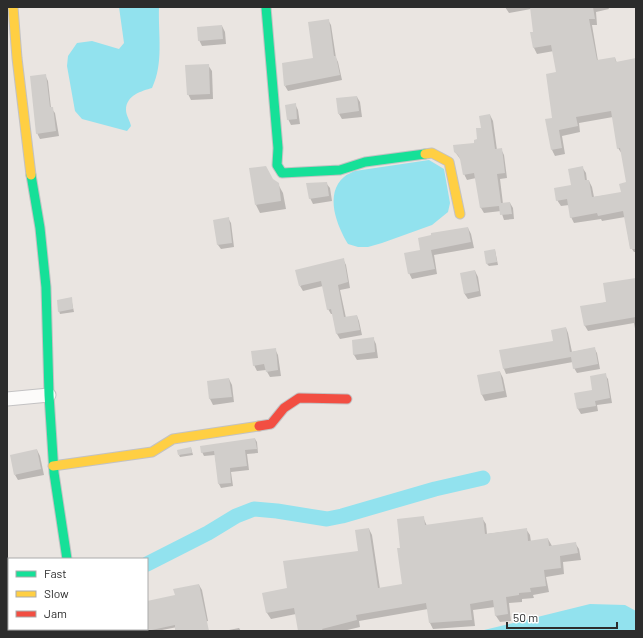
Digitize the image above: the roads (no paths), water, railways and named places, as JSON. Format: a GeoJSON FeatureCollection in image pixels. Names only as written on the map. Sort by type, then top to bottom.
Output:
{"type":"FeatureCollection","features":[{"type":"Feature","properties":{"kind":"street"},"geometry":{"type":"LineString","coordinates":[[13,7],[28,160],[40,228],[46,288],[49,395],[53,466],[66,558]]}},
{"type":"Feature","properties":{"kind":"street"},"geometry":{"type":"LineString","coordinates":[[266,7],[278,148],[277,166],[282,173],[340,170],[366,162],[432,153],[449,162],[460,214]]}},
{"type":"Feature","properties":{"kind":"street"},"geometry":{"type":"LineString","coordinates":[[7,399],[49,395]]}},
{"type":"Feature","properties":{"kind":"street"},"geometry":{"type":"LineString","coordinates":[[53,466],[152,452],[173,439],[270,424],[284,408],[300,398],[347,399]]}},
{"type":"Feature","properties":{"kind":"water"},"geometry":{"type":"Polygon","coordinates":[[[119,7],[159,7],[160,49],[156,78],[152,88],[135,94],[129,101],[126,112],[131,126],[127,131],[82,119],[75,111],[67,66],[68,56],[77,43],[92,41],[119,49],[124,43],[119,7]]]}},
{"type":"Feature","properties":{"kind":"water"},"geometry":{"type":"Polygon","coordinates":[[[429,160],[444,169],[450,203],[448,212],[432,225],[382,243],[368,247],[358,247],[348,244],[340,228],[334,210],[335,192],[338,184],[344,177],[355,171],[429,160]]]}},
{"type":"Feature","properties":{"kind":"water"},"geometry":{"type":"Polygon","coordinates":[[[590,604],[625,605],[636,611],[636,631],[480,631],[590,604]]]}},
{"type":"Feature","properties":{"kind":"waterway"},"geometry":{"type":"LineString","coordinates":[[148,563],[208,533],[236,516],[254,509],[327,519],[435,489],[483,478]]}}]}
